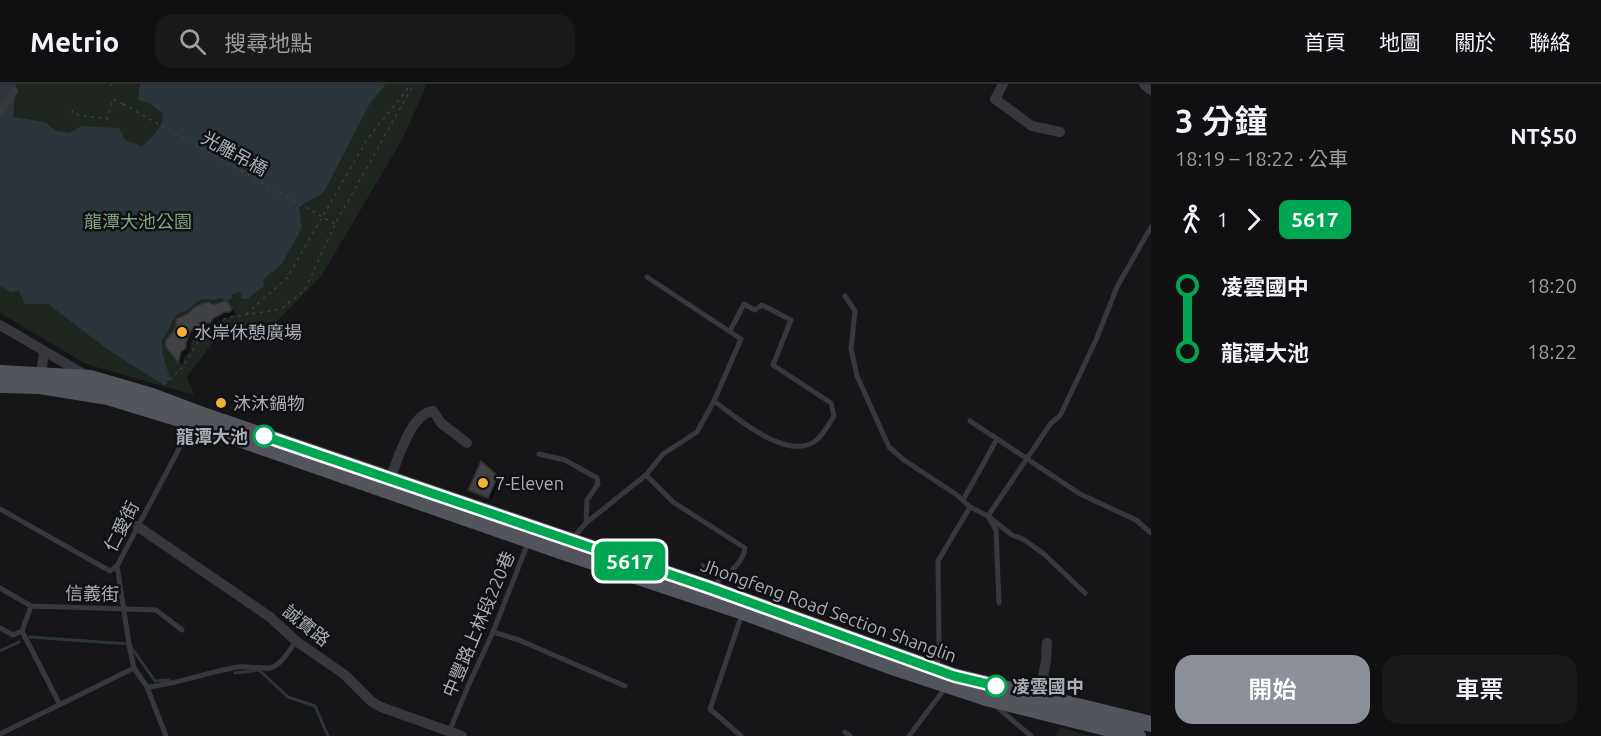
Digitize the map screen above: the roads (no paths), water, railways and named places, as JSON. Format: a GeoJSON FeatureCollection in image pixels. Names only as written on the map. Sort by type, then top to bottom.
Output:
{"type":"FeatureCollection","features":[{"type":"Feature","properties":{"kind":"main road"},"geometry":{"type":"LineString","coordinates":[[0,373],[41,375],[89,386]]}},
{"type":"Feature","properties":{"kind":"main road"},"geometry":{"type":"LineString","coordinates":[[0,385],[89,386]]}},
{"type":"Feature","properties":{"kind":"main road","name":"Jhongfeng Road Section Shanglin"},"geometry":{"type":"LineString","coordinates":[[89,386],[152,396],[196,419],[531,534],[895,668],[934,674]]}},
{"type":"Feature","properties":{"kind":"main road","name":"Jhongfeng Road Section Shanglin"},"geometry":{"type":"LineString","coordinates":[[89,386],[108,397],[196,419],[390,479],[531,534]]}},
{"type":"Feature","properties":{"kind":"main road","name":"Jhongfeng Road Section Shanglin"},"geometry":{"type":"LineString","coordinates":[[567,547],[710,588],[951,680],[986,698],[1138,736]]}},
{"type":"Feature","properties":{"kind":"main road","name":"Jhongfeng Road Section Shanglin"},"geometry":{"type":"LineString","coordinates":[[951,680],[1039,696],[1151,724]]}},
{"type":"Feature","properties":{"kind":"street"},"geometry":{"type":"LineString","coordinates":[[1003,84],[995,99],[1032,126],[1060,132]]}},
{"type":"Feature","properties":{"kind":"street"},"geometry":{"type":"LineString","coordinates":[[1145,84],[1151,89]]}},
{"type":"Feature","properties":{"kind":"street"},"geometry":{"type":"LineString","coordinates":[[0,112],[14,92]]}},
{"type":"Feature","properties":{"kind":"street"},"geometry":{"type":"LineString","coordinates":[[0,325],[44,351],[89,386]]}},
{"type":"Feature","properties":{"kind":"street"},"geometry":{"type":"LineString","coordinates":[[41,375],[44,351]]}},
{"type":"Feature","properties":{"kind":"street"},"geometry":{"type":"LineString","coordinates":[[390,479],[415,421],[429,411],[433,411],[441,423],[467,443]]}},
{"type":"Feature","properties":{"kind":"street","name":"誠實路"},"geometry":{"type":"LineString","coordinates":[[137,526],[270,617],[296,641],[345,675],[381,708],[462,736]]}},
{"type":"Feature","properties":{"kind":"street"},"geometry":{"type":"LineString","coordinates":[[1039,696],[1047,643]]}},
{"type":"Feature","properties":{"kind":"lane"},"geometry":{"type":"LineString","coordinates":[[988,516],[1051,423],[1060,416],[1096,340],[1117,287],[1151,227]]}},
{"type":"Feature","properties":{"kind":"lane"},"geometry":{"type":"LineString","coordinates":[[567,547],[586,523],[646,475],[663,454],[697,432],[714,401],[741,339],[647,276]]}},
{"type":"Feature","properties":{"kind":"lane"},"geometry":{"type":"LineString","coordinates":[[845,296],[855,311],[851,349],[857,376],[889,447],[970,507],[988,516],[1012,535],[1023,539],[1044,554],[1085,592]]}},
{"type":"Feature","properties":{"kind":"lane"},"geometry":{"type":"LineString","coordinates":[[714,401],[768,439],[785,444],[806,446],[816,441],[834,416],[831,403],[774,365],[790,320],[762,304],[755,310],[744,304],[730,331]]}},
{"type":"Feature","properties":{"kind":"lane","name":"仁愛街"},"geometry":{"type":"LineString","coordinates":[[0,509],[110,571],[117,566],[196,419]]}},
{"type":"Feature","properties":{"kind":"lane"},"geometry":{"type":"LineString","coordinates":[[970,421],[1080,494],[1136,520],[1151,533]]}},
{"type":"Feature","properties":{"kind":"lane"},"geometry":{"type":"LineString","coordinates":[[963,500],[997,439]]}},
{"type":"Feature","properties":{"kind":"lane"},"geometry":{"type":"LineString","coordinates":[[540,454],[565,460],[597,478],[598,484],[587,500],[586,523]]}},
{"type":"Feature","properties":{"kind":"lane"},"geometry":{"type":"LineString","coordinates":[[646,475],[673,502],[745,548],[744,554],[734,568],[710,588]]}},
{"type":"Feature","properties":{"kind":"lane"},"geometry":{"type":"LineString","coordinates":[[934,674],[939,648],[938,561],[970,507]]}},
{"type":"Feature","properties":{"kind":"lane"},"geometry":{"type":"LineString","coordinates":[[988,516],[996,530],[999,603]]}},
{"type":"Feature","properties":{"kind":"lane","name":"中豐路上林段220巷"},"geometry":{"type":"LineString","coordinates":[[449,732],[468,684],[493,632],[531,534]]}},
{"type":"Feature","properties":{"kind":"lane"},"geometry":{"type":"LineString","coordinates":[[117,566],[134,668],[147,687],[166,736]]}},
{"type":"Feature","properties":{"kind":"lane","name":"信義街"},"geometry":{"type":"LineString","coordinates":[[0,588],[31,606],[156,610],[182,630]]}},
{"type":"Feature","properties":{"kind":"lane"},"geometry":{"type":"LineString","coordinates":[[31,606],[22,631],[59,703]]}},
{"type":"Feature","properties":{"kind":"lane"},"geometry":{"type":"LineString","coordinates":[[741,736],[710,709],[743,612]]}},
{"type":"Feature","properties":{"kind":"lane"},"geometry":{"type":"LineString","coordinates":[[0,628],[13,634],[22,631]]}},
{"type":"Feature","properties":{"kind":"lane"},"geometry":{"type":"LineString","coordinates":[[493,632],[519,640],[625,686]]}},
{"type":"Feature","properties":{"kind":"lane"},"geometry":{"type":"LineString","coordinates":[[147,687],[168,685],[236,667],[254,665],[269,668],[279,663],[296,641]]}},
{"type":"Feature","properties":{"kind":"lane"},"geometry":{"type":"LineString","coordinates":[[0,734],[134,668]]}},
{"type":"Feature","properties":{"kind":"lane"},"geometry":{"type":"LineString","coordinates":[[909,736],[951,680]]}},
{"type":"Feature","properties":{"kind":"lane"},"geometry":{"type":"LineString","coordinates":[[986,698],[1031,736]]}},
{"type":"Feature","properties":{"kind":"lane"},"geometry":{"type":"LineString","coordinates":[[845,732],[850,736]]}},
{"type":"Feature","properties":{"kind":"waterway"},"geometry":{"type":"LineString","coordinates":[[30,637],[129,644],[155,681],[169,680]]}},
{"type":"Feature","properties":{"kind":"waterway"},"geometry":{"type":"LineString","coordinates":[[0,651],[19,642]]}},
{"type":"Feature","properties":{"kind":"waterway"},"geometry":{"type":"LineString","coordinates":[[235,673],[259,670],[288,697],[315,706],[328,736]]}},
{"type":"Feature","properties":{"kind":"place","name":"水岸休憩廣場"},"geometry":{"type":"Point","coordinates":[182,332]}},
{"type":"Feature","properties":{"kind":"place","name":"沐沐鍋物"},"geometry":{"type":"Point","coordinates":[221,403]}},
{"type":"Feature","properties":{"kind":"place","name":"龍潭大池"},"geometry":{"type":"Point","coordinates":[264,436]}},
{"type":"Feature","properties":{"kind":"place","name":"7-Eleven"},"geometry":{"type":"Point","coordinates":[483,483]}},
{"type":"Feature","properties":{"kind":"place","name":"凌雲國中"},"geometry":{"type":"Point","coordinates":[996,686]}},
{"type":"Feature","properties":{"kind":"park label","name":"龍潭大池公園"},"geometry":{"type":"Point","coordinates":[138,221]}}]}
